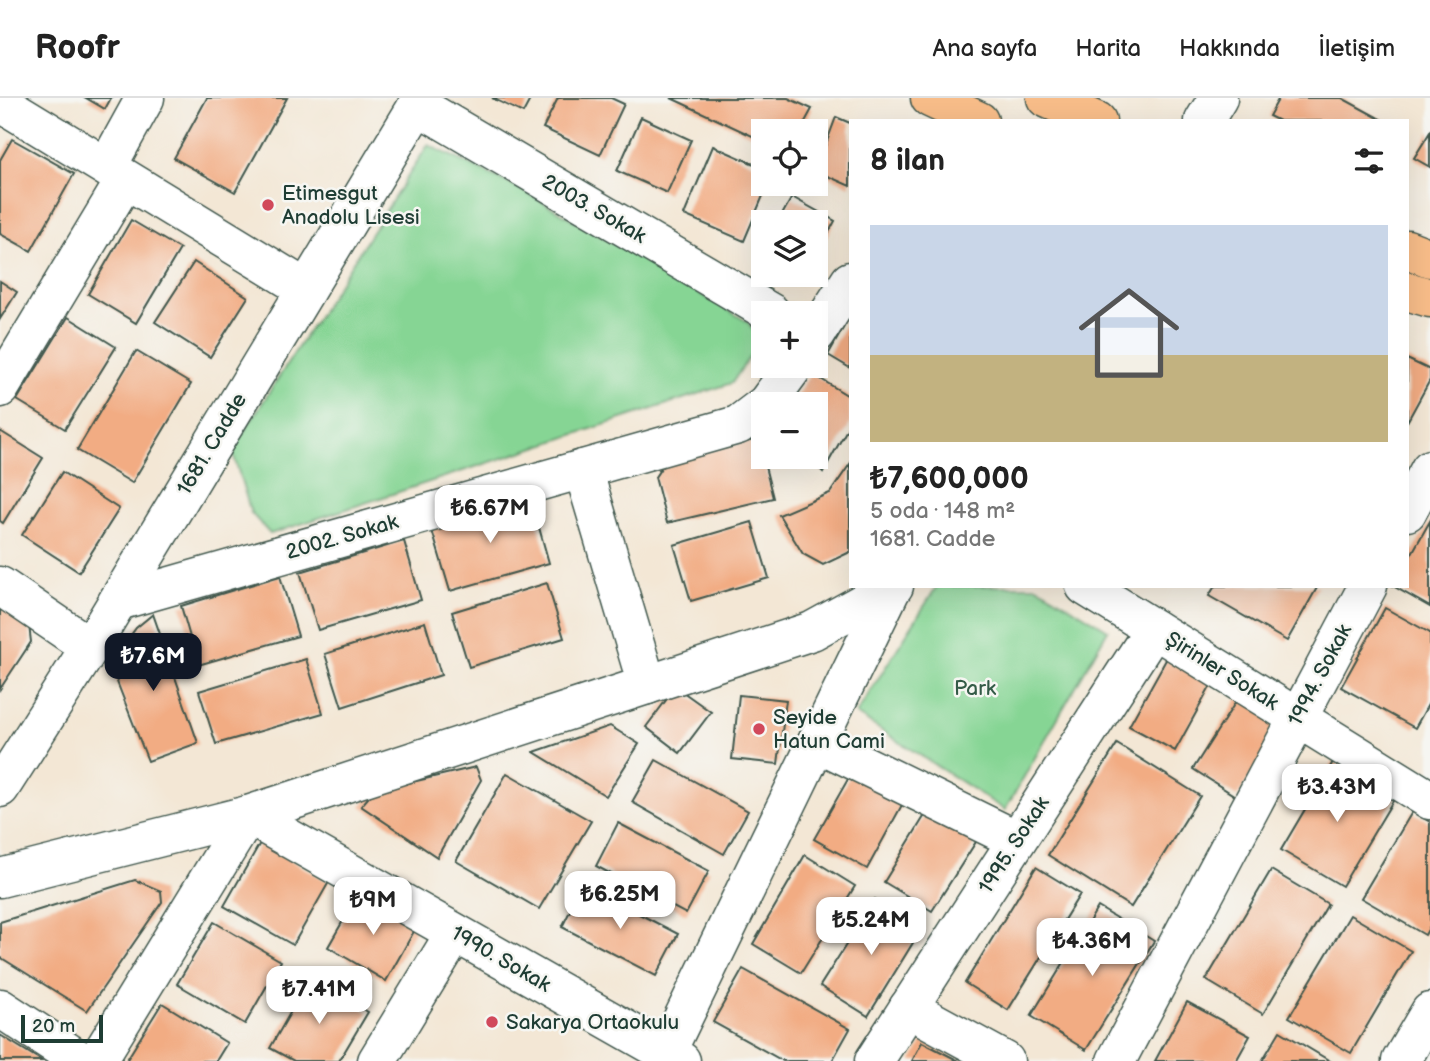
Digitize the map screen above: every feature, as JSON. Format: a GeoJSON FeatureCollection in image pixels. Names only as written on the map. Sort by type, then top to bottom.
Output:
{"type":"FeatureCollection","features":[{"type":"Feature","properties":{"kind":"main road"},"geometry":{"type":"LineString","coordinates":[[1046,98],[1093,119]]}},
{"type":"Feature","properties":{"kind":"main road"},"geometry":{"type":"LineString","coordinates":[[1409,250],[1430,258]]}},
{"type":"Feature","properties":{"kind":"main road"},"geometry":{"type":"LineString","coordinates":[[1409,292],[1430,298]]}},
{"type":"Feature","properties":{"kind":"street"},"geometry":{"type":"LineString","coordinates":[[0,388],[116,173],[145,98]]}},
{"type":"Feature","properties":{"kind":"street"},"geometry":{"type":"LineString","coordinates":[[1205,119],[1219,98]]}},
{"type":"Feature","properties":{"kind":"street"},"geometry":{"type":"LineString","coordinates":[[0,102],[306,289]]}},
{"type":"Feature","properties":{"kind":"street","name":"1681. Cadde"},"geometry":{"type":"LineString","coordinates":[[0,788],[90,647],[419,102]]}},
{"type":"Feature","properties":{"kind":"street","name":"2003. Sokak"},"geometry":{"type":"LineString","coordinates":[[419,102],[751,301]]}},
{"type":"Feature","properties":{"kind":"street"},"geometry":{"type":"LineString","coordinates":[[828,315],[849,283]]}},
{"type":"Feature","properties":{"kind":"street","name":"2002. Sokak"},"geometry":{"type":"LineString","coordinates":[[774,392],[785,378]]}},
{"type":"Feature","properties":{"kind":"street","name":"2002. Sokak"},"geometry":{"type":"LineString","coordinates":[[118,601],[738,425],[751,415]]}},
{"type":"Feature","properties":{"kind":"street"},"geometry":{"type":"LineString","coordinates":[[583,469],[647,685]]}},
{"type":"Feature","properties":{"kind":"street"},"geometry":{"type":"LineString","coordinates":[[1409,508],[1430,469]]}},
{"type":"Feature","properties":{"kind":"street"},"geometry":{"type":"LineString","coordinates":[[0,586],[90,647]]}},
{"type":"Feature","properties":{"kind":"street"},"geometry":{"type":"LineString","coordinates":[[0,877],[248,815],[812,632],[892,588]]}},
{"type":"Feature","properties":{"kind":"street"},"geometry":{"type":"LineString","coordinates":[[674,1057],[817,742],[892,588]]}},
{"type":"Feature","properties":{"kind":"street","name":"Şirinler Sokak"},"geometry":{"type":"LineString","coordinates":[[1088,588],[1430,800]]}},
{"type":"Feature","properties":{"kind":"street","name":"1994. Sokak"},"geometry":{"type":"LineString","coordinates":[[1116,1061],[1367,588]]}},
{"type":"Feature","properties":{"kind":"street","name":"1995. Sokak"},"geometry":{"type":"LineString","coordinates":[[874,1061],[1154,629]]}},
{"type":"Feature","properties":{"kind":"street"},"geometry":{"type":"LineString","coordinates":[[817,742],[1017,840]]}},
{"type":"Feature","properties":{"kind":"street"},"geometry":{"type":"LineString","coordinates":[[97,1061],[248,815]]}},
{"type":"Feature","properties":{"kind":"street","name":"1990. Sokak"},"geometry":{"type":"LineString","coordinates":[[248,815],[674,1057]]}},
{"type":"Feature","properties":{"kind":"street"},"geometry":{"type":"LineString","coordinates":[[377,1061],[455,933]]}},
{"type":"Feature","properties":{"kind":"street"},"geometry":{"type":"LineString","coordinates":[[908,1007],[1005,1061]]}},
{"type":"Feature","properties":{"kind":"street"},"geometry":{"type":"LineString","coordinates":[[0,1008],[81,1061]]}},
{"type":"Feature","properties":{"kind":"street"},"geometry":{"type":"LineString","coordinates":[[1401,1061],[1430,1012]]}},
{"type":"Feature","properties":{"kind":"green space"},"geometry":{"type":"Polygon","coordinates":[[[428,145],[517,187],[748,322],[751,327],[751,354],[732,383],[270,534],[251,513],[232,450],[428,145]]]}},
{"type":"Feature","properties":{"kind":"green space","name":"Park"},"geometry":{"type":"Polygon","coordinates":[[[936,588],[1040,588],[1108,630],[1005,810],[856,714],[936,588]]]}},
{"type":"Feature","properties":{"kind":"building"},"geometry":{"type":"Polygon","coordinates":[[[86,98],[111,98],[105,109],[86,98]]]}},
{"type":"Feature","properties":{"kind":"building"},"geometry":{"type":"Polygon","coordinates":[[[207,98],[287,98],[235,192],[174,158],[207,98]]]}},
{"type":"Feature","properties":{"kind":"building"},"geometry":{"type":"Polygon","coordinates":[[[492,98],[531,98],[523,113],[492,98]]]}},
{"type":"Feature","properties":{"kind":"building"},"geometry":{"type":"Polygon","coordinates":[[[558,98],[611,98],[624,104],[600,155],[543,128],[558,98]]]}},
{"type":"Feature","properties":{"kind":"building"},"geometry":{"type":"Polygon","coordinates":[[[671,98],[788,98],[812,109],[807,119],[751,119],[751,135],[671,98]]]}},
{"type":"Feature","properties":{"kind":"building"},"geometry":{"type":"Polygon","coordinates":[[[1279,98],[1342,98],[1380,119],[1275,119],[1269,116],[1279,98]]]}},
{"type":"Feature","properties":{"kind":"building"},"geometry":{"type":"Polygon","coordinates":[[[641,117],[691,140],[667,193],[617,171],[641,117]]]}},
{"type":"Feature","properties":{"kind":"building"},"geometry":{"type":"Polygon","coordinates":[[[836,117],[849,123],[849,186],[828,176],[828,139],[836,117]]]}},
{"type":"Feature","properties":{"kind":"building"},"geometry":{"type":"Polygon","coordinates":[[[1430,132],[1430,167],[1414,158],[1430,132]]]}},
{"type":"Feature","properties":{"kind":"building"},"geometry":{"type":"Polygon","coordinates":[[[12,139],[74,174],[31,251],[0,234],[0,160],[12,139]]]}},
{"type":"Feature","properties":{"kind":"building"},"geometry":{"type":"Polygon","coordinates":[[[713,146],[751,163],[751,196],[763,196],[757,210],[751,210],[751,224],[744,241],[684,215],[713,146]]]}},
{"type":"Feature","properties":{"kind":"building"},"geometry":{"type":"Polygon","coordinates":[[[792,197],[815,210],[785,210],[792,197]]]}},
{"type":"Feature","properties":{"kind":"building"},"geometry":{"type":"Polygon","coordinates":[[[828,217],[835,221],[828,234],[828,217]]]}},
{"type":"Feature","properties":{"kind":"building"},"geometry":{"type":"Polygon","coordinates":[[[131,220],[180,249],[136,323],[88,294],[131,220]]]}},
{"type":"Feature","properties":{"kind":"building"},"geometry":{"type":"Polygon","coordinates":[[[194,262],[248,297],[210,357],[155,322],[194,262]]]}},
{"type":"Feature","properties":{"kind":"building"},"geometry":{"type":"Polygon","coordinates":[[[0,281],[17,292],[0,319],[0,281]]]}},
{"type":"Feature","properties":{"kind":"building"},"geometry":{"type":"Polygon","coordinates":[[[68,317],[116,347],[65,429],[17,400],[68,317]]]}},
{"type":"Feature","properties":{"kind":"building"},"geometry":{"type":"Polygon","coordinates":[[[849,318],[849,367],[828,355],[849,318]]]}},
{"type":"Feature","properties":{"kind":"building"},"geometry":{"type":"Polygon","coordinates":[[[136,351],[191,384],[132,483],[77,450],[136,351]]]}},
{"type":"Feature","properties":{"kind":"building"},"geometry":{"type":"Polygon","coordinates":[[[1409,360],[1430,370],[1430,380],[1409,418],[1409,360]]]}},
{"type":"Feature","properties":{"kind":"building"},"geometry":{"type":"Polygon","coordinates":[[[808,378],[819,378],[849,396],[849,426],[828,463],[828,392],[799,392],[808,378]]]}},
{"type":"Feature","properties":{"kind":"building"},"geometry":{"type":"Polygon","coordinates":[[[0,431],[43,458],[3,523],[0,521],[0,431]]]}},
{"type":"Feature","properties":{"kind":"building"},"geometry":{"type":"Polygon","coordinates":[[[751,441],[751,469],[766,469],[773,498],[667,523],[655,477],[665,462],[751,441]]]}},
{"type":"Feature","properties":{"kind":"building"},"geometry":{"type":"Polygon","coordinates":[[[849,465],[849,552],[823,565],[803,554],[779,515],[830,493],[849,465]]]}},
{"type":"Feature","properties":{"kind":"building"},"geometry":{"type":"Polygon","coordinates":[[[62,472],[119,509],[79,572],[22,535],[62,472]]]}},
{"type":"Feature","properties":{"kind":"building"},"geometry":{"type":"Polygon","coordinates":[[[531,499],[549,563],[450,591],[431,527],[531,499]]]}},
{"type":"Feature","properties":{"kind":"building"},"geometry":{"type":"Polygon","coordinates":[[[1430,521],[1430,607],[1397,588],[1409,588],[1409,558],[1430,521]]]}},
{"type":"Feature","properties":{"kind":"building"},"geometry":{"type":"Polygon","coordinates":[[[752,522],[769,578],[691,601],[674,545],[752,522]]]}},
{"type":"Feature","properties":{"kind":"building"},"geometry":{"type":"Polygon","coordinates":[[[404,541],[421,600],[318,630],[300,572],[404,541]]]}},
{"type":"Feature","properties":{"kind":"building"},"geometry":{"type":"Polygon","coordinates":[[[280,576],[298,636],[198,665],[181,606],[280,576]]]}},
{"type":"Feature","properties":{"kind":"building"},"geometry":{"type":"Polygon","coordinates":[[[547,583],[564,638],[469,667],[452,612],[547,583]]]}},
{"type":"Feature","properties":{"kind":"building"},"geometry":{"type":"Polygon","coordinates":[[[1214,588],[1317,588],[1287,641],[1209,596],[1214,588]]]}},
{"type":"Feature","properties":{"kind":"building"},"geometry":{"type":"Polygon","coordinates":[[[0,607],[29,625],[31,642],[0,689],[0,607]]]}},
{"type":"Feature","properties":{"kind":"building"},"geometry":{"type":"Polygon","coordinates":[[[1385,608],[1430,633],[1430,701],[1415,728],[1341,687],[1385,608]]]}},
{"type":"Feature","properties":{"kind":"building"},"geometry":{"type":"Polygon","coordinates":[[[153,614],[198,743],[148,761],[110,664],[136,628],[153,614]]]}},
{"type":"Feature","properties":{"kind":"building"},"geometry":{"type":"Polygon","coordinates":[[[425,622],[441,675],[342,707],[325,654],[425,622]]]}},
{"type":"Feature","properties":{"kind":"building"},"geometry":{"type":"Polygon","coordinates":[[[1168,656],[1213,682],[1175,751],[1129,726],[1168,656]]]}},
{"type":"Feature","properties":{"kind":"building"},"geometry":{"type":"Polygon","coordinates":[[[306,659],[323,713],[216,744],[199,691],[306,659]]]}},
{"type":"Feature","properties":{"kind":"building"},"geometry":{"type":"Polygon","coordinates":[[[676,687],[711,712],[680,753],[646,727],[676,687]]]}},
{"type":"Feature","properties":{"kind":"building"},"geometry":{"type":"Polygon","coordinates":[[[1242,692],[1287,720],[1237,797],[1193,769],[1242,692]]]}},
{"type":"Feature","properties":{"kind":"building","name":"Seyide Hatun Cami"},"geometry":{"type":"Polygon","coordinates":[[[739,695],[786,700],[778,764],[732,759],[739,695]]]}},
{"type":"Feature","properties":{"kind":"building"},"geometry":{"type":"Polygon","coordinates":[[[610,726],[639,744],[606,796],[534,752],[610,726]]]}},
{"type":"Feature","properties":{"kind":"building"},"geometry":{"type":"Polygon","coordinates":[[[1117,744],[1200,796],[1131,907],[1048,855],[1117,744]]]}},
{"type":"Feature","properties":{"kind":"building"},"geometry":{"type":"Polygon","coordinates":[[[656,760],[748,811],[724,854],[632,802],[656,760]]]}},
{"type":"Feature","properties":{"kind":"building"},"geometry":{"type":"Polygon","coordinates":[[[1333,762],[1394,799],[1342,886],[1281,850],[1333,762]]]}},
{"type":"Feature","properties":{"kind":"building"},"geometry":{"type":"Polygon","coordinates":[[[856,765],[908,794],[867,869],[814,839],[856,765]]]}},
{"type":"Feature","properties":{"kind":"building"},"geometry":{"type":"Polygon","coordinates":[[[476,767],[481,780],[437,857],[361,806],[374,791],[476,767]]]}},
{"type":"Feature","properties":{"kind":"building"},"geometry":{"type":"Polygon","coordinates":[[[507,773],[591,821],[539,909],[456,861],[507,773]]]}},
{"type":"Feature","properties":{"kind":"building"},"geometry":{"type":"Polygon","coordinates":[[[930,807],[979,837],[932,911],[884,882],[930,807]]]}},
{"type":"Feature","properties":{"kind":"building"},"geometry":{"type":"Polygon","coordinates":[[[1412,812],[1430,822],[1430,926],[1425,935],[1361,898],[1412,812]]]}},
{"type":"Feature","properties":{"kind":"building"},"geometry":{"type":"Polygon","coordinates":[[[618,823],[709,871],[686,914],[596,866],[618,823]]]}},
{"type":"Feature","properties":{"kind":"building"},"geometry":{"type":"Polygon","coordinates":[[[260,843],[329,882],[293,945],[224,906],[260,843]]]}},
{"type":"Feature","properties":{"kind":"building"},"geometry":{"type":"Polygon","coordinates":[[[805,855],[855,886],[801,973],[753,944],[805,855]]]}},
{"type":"Feature","properties":{"kind":"building"},"geometry":{"type":"Polygon","coordinates":[[[1036,867],[1080,894],[1008,1010],[965,983],[1036,867]]]}},
{"type":"Feature","properties":{"kind":"building"},"geometry":{"type":"Polygon","coordinates":[[[1271,870],[1328,904],[1263,1014],[1206,980],[1271,870]]]}},
{"type":"Feature","properties":{"kind":"building"},"geometry":{"type":"Polygon","coordinates":[[[135,880],[161,891],[162,902],[87,1011],[0,957],[0,922],[135,880]]]}},
{"type":"Feature","properties":{"kind":"building"},"geometry":{"type":"Polygon","coordinates":[[[583,885],[678,934],[656,976],[562,927],[583,885]]]}},
{"type":"Feature","properties":{"kind":"building"},"geometry":{"type":"Polygon","coordinates":[[[359,893],[417,926],[386,981],[328,947],[359,893]]]}},
{"type":"Feature","properties":{"kind":"building"},"geometry":{"type":"Polygon","coordinates":[[[875,899],[922,928],[868,1016],[820,986],[875,899]]]}},
{"type":"Feature","properties":{"kind":"building"},"geometry":{"type":"Polygon","coordinates":[[[1098,907],[1154,941],[1086,1050],[1031,1016],[1098,907]]]}},
{"type":"Feature","properties":{"kind":"building"},"geometry":{"type":"Polygon","coordinates":[[[1350,915],[1411,951],[1351,1053],[1289,1017],[1350,915]]]}},
{"type":"Feature","properties":{"kind":"building"},"geometry":{"type":"Polygon","coordinates":[[[214,922],[281,961],[245,1024],[177,984],[214,922]]]}},
{"type":"Feature","properties":{"kind":"building"},"geometry":{"type":"Polygon","coordinates":[[[743,969],[850,1029],[832,1061],[783,1061],[713,1022],[743,969]]]}},
{"type":"Feature","properties":{"kind":"building"},"geometry":{"type":"Polygon","coordinates":[[[310,978],[368,1012],[339,1061],[294,1061],[270,1048],[310,978]]]}},
{"type":"Feature","properties":{"kind":"building"},"geometry":{"type":"Polygon","coordinates":[[[1187,1002],[1250,1036],[1236,1061],[1155,1061],[1187,1002]]]}},
{"type":"Feature","properties":{"kind":"building"},"geometry":{"type":"Polygon","coordinates":[[[162,1003],[227,1043],[216,1061],[126,1061],[162,1003]]]}},
{"type":"Feature","properties":{"kind":"building"},"geometry":{"type":"Polygon","coordinates":[[[1280,1031],[1330,1061],[1262,1061],[1280,1031]]]}},
{"type":"Feature","properties":{"kind":"building"},"geometry":{"type":"Polygon","coordinates":[[[0,1035],[42,1061],[0,1061],[0,1035]]]}},
{"type":"Feature","properties":{"kind":"building"},"geometry":{"type":"Polygon","coordinates":[[[922,1042],[959,1061],[912,1061],[922,1042]]]}},
{"type":"Feature","properties":{"kind":"place","name":"Etimesgut Anadolu Lisesi"},"geometry":{"type":"Point","coordinates":[268,205]}},
{"type":"Feature","properties":{"kind":"place","name":"Seyide Hatun Cami"},"geometry":{"type":"Point","coordinates":[759,729]}},
{"type":"Feature","properties":{"kind":"place","name":"Sakarya Ortaokulu"},"geometry":{"type":"Point","coordinates":[492,1022]}}]}
